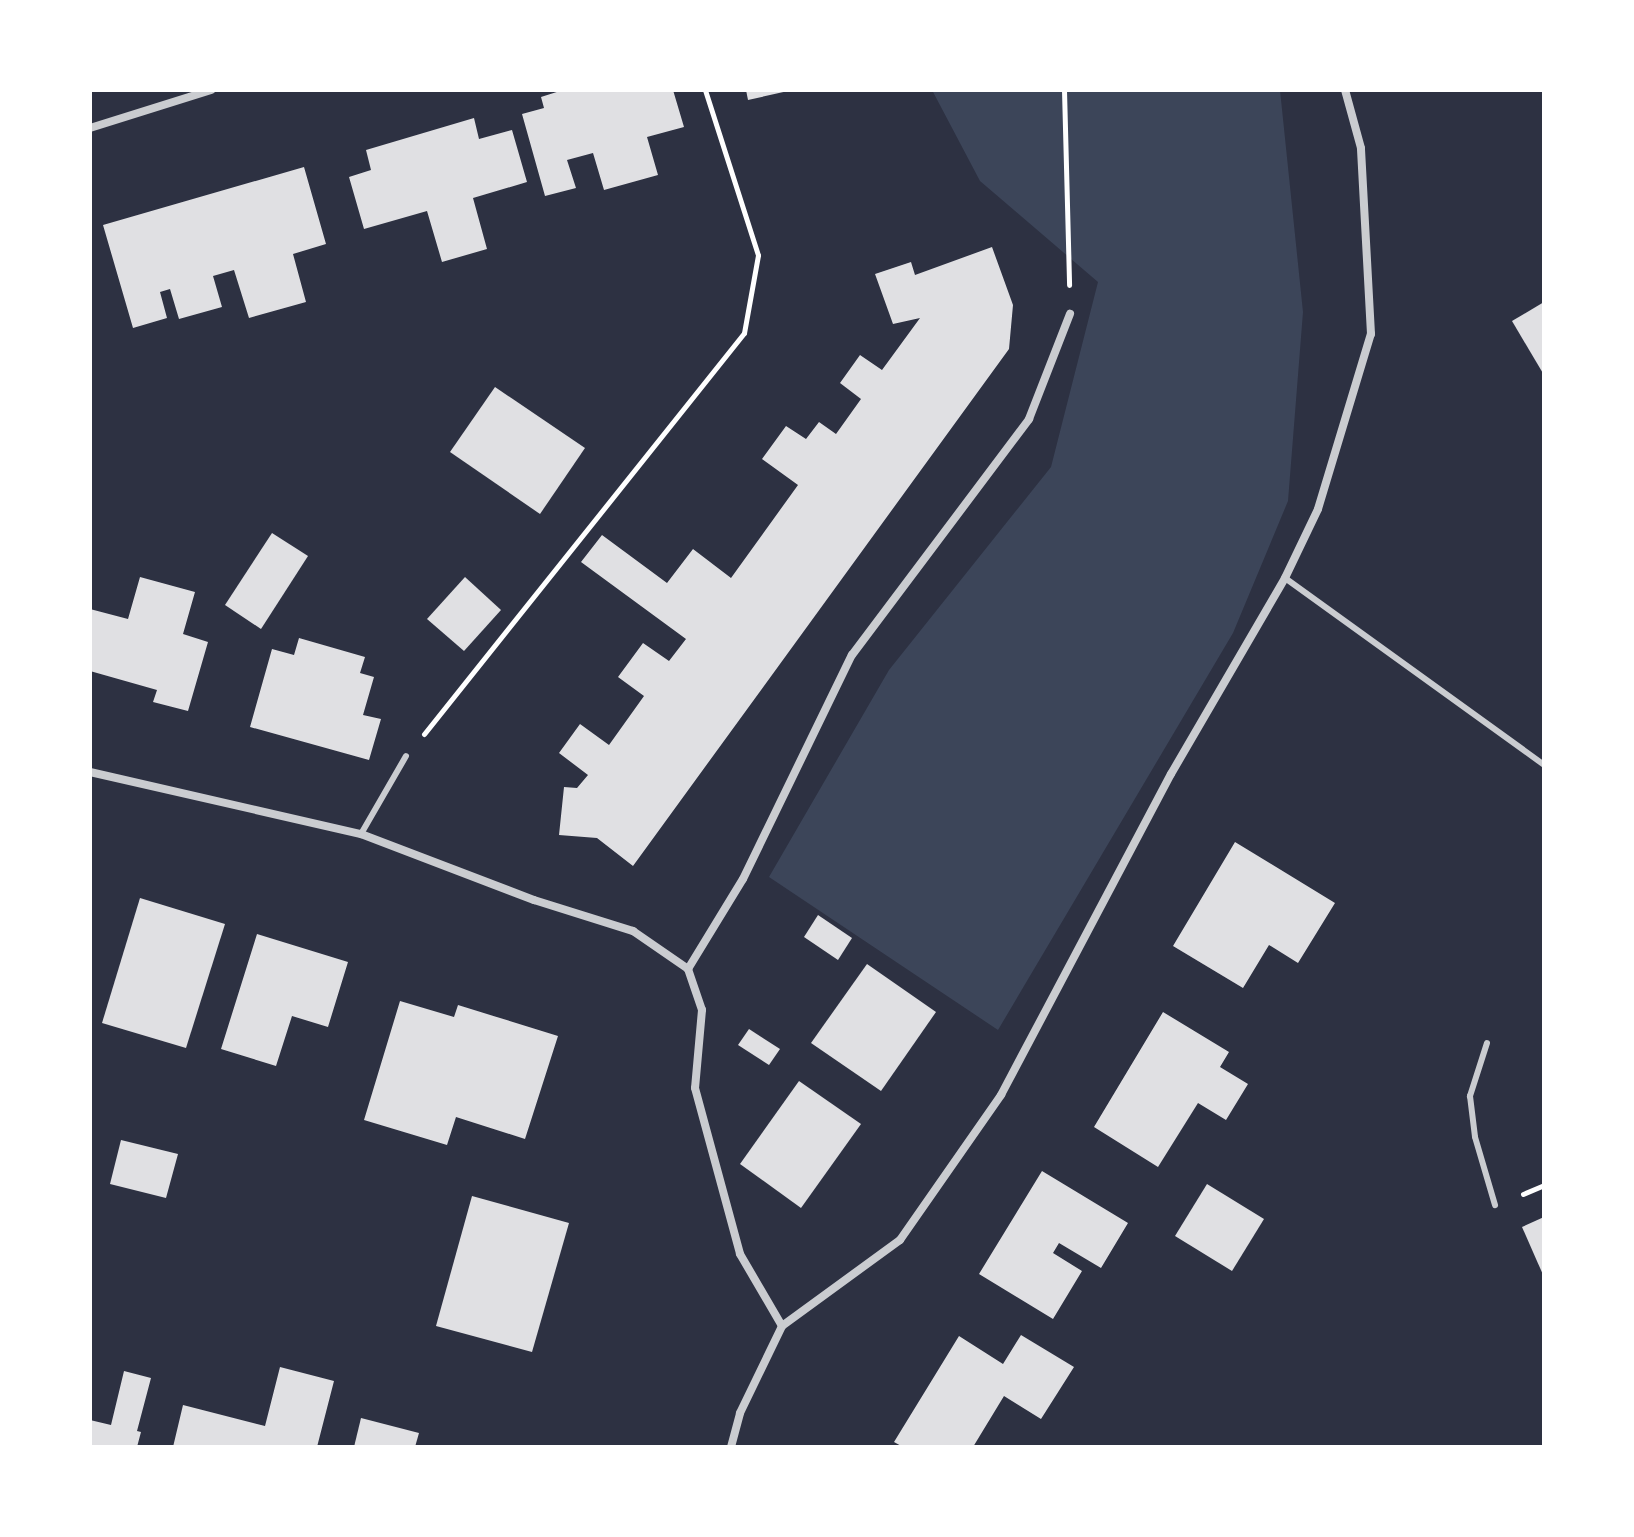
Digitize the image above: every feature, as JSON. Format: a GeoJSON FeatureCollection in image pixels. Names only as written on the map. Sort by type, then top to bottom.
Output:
{"type":"FeatureCollection","features":[{"type":"Feature","properties":{"kind":"street"},"geometry":{"type":"LineString","coordinates":[[90,128],[211,90]]}},
{"type":"Feature","properties":{"kind":"street"},"geometry":{"type":"LineString","coordinates":[[731,1447],[740,1413],[782,1326],[900,1240],[1001,1095],[1171,774],[1285,578],[1318,509],[1371,334],[1361,148],[1345,90]]}},
{"type":"Feature","properties":{"kind":"street"},"geometry":{"type":"LineString","coordinates":[[688,969],[743,879],[852,655],[1029,419],[1070,314]]}},
{"type":"Feature","properties":{"kind":"street"},"geometry":{"type":"LineString","coordinates":[[90,772],[361,834],[534,900],[633,931],[688,969],[702,1010],[695,1088],[740,1254],[782,1326]]}},
{"type":"Feature","properties":{"kind":"lane"},"geometry":{"type":"LineString","coordinates":[[1285,578],[1544,765]]}},
{"type":"Feature","properties":{"kind":"lane"},"geometry":{"type":"LineString","coordinates":[[361,834],[406,756]]}},
{"type":"Feature","properties":{"kind":"lane"},"geometry":{"type":"LineString","coordinates":[[1487,1043],[1470,1096],[1475,1137],[1495,1205]]}},
{"type":"Feature","properties":{"kind":"path"},"geometry":{"type":"LineString","coordinates":[[406,756],[744,333],[758,255],[705,90]]}},
{"type":"Feature","properties":{"kind":"path"},"geometry":{"type":"LineString","coordinates":[[1064,90],[1070,314]]}},
{"type":"Feature","properties":{"kind":"shaded area"},"geometry":{"type":"Polygon","coordinates":[[[932,90],[1280,90],[1303,312],[1288,501],[1233,633],[998,1030],[769,877],[889,670],[1051,467],[1098,282],[980,181],[932,90]]]}},
{"type":"Feature","properties":{"kind":"building"},"geometry":{"type":"Polygon","coordinates":[[[563,90],[673,90],[684,127],[647,137],[658,175],[604,190],[593,153],[567,160],[576,188],[545,196],[522,114],[544,108],[541,97],[563,90]]]}},
{"type":"Feature","properties":{"kind":"building"},"geometry":{"type":"Polygon","coordinates":[[[746,90],[788,90],[788,91],[748,100],[746,90]]]}},
{"type":"Feature","properties":{"kind":"building"},"geometry":{"type":"Polygon","coordinates":[[[474,118],[479,139],[512,130],[527,182],[473,198],[487,249],[442,262],[427,211],[364,229],[349,177],[371,170],[366,150],[474,118]]]}},
{"type":"Feature","properties":{"kind":"building"},"geometry":{"type":"Polygon","coordinates":[[[304,167],[326,244],[293,254],[306,302],[249,318],[234,270],[213,276],[222,307],[179,319],[170,289],[160,292],[167,318],[133,328],[103,225],[304,167]]]}},
{"type":"Feature","properties":{"kind":"building"},"geometry":{"type":"Polygon","coordinates":[[[992,247],[1013,305],[1009,349],[633,866],[597,838],[559,835],[564,787],[577,788],[588,775],[559,753],[580,724],[609,745],[644,696],[618,677],[643,643],[669,661],[686,639],[581,562],[602,535],[667,583],[693,549],[731,578],[798,485],[762,459],[786,426],[806,439],[819,422],[836,434],[861,399],[840,383],[860,355],[882,370],[920,318],[893,324],[875,274],[911,262],[915,275],[992,247]]]}},
{"type":"Feature","properties":{"kind":"building"},"geometry":{"type":"Polygon","coordinates":[[[1544,302],[1544,375],[1512,321],[1544,302]]]}},
{"type":"Feature","properties":{"kind":"building"},"geometry":{"type":"Polygon","coordinates":[[[495,387],[585,448],[540,514],[450,452],[495,387]]]}},
{"type":"Feature","properties":{"kind":"building"},"geometry":{"type":"Polygon","coordinates":[[[272,533],[308,556],[261,629],[225,605],[272,533]]]}},
{"type":"Feature","properties":{"kind":"building"},"geometry":{"type":"Polygon","coordinates":[[[140,577],[195,592],[183,634],[208,642],[188,711],[153,702],[157,690],[90,671],[90,609],[128,619],[140,577]]]}},
{"type":"Feature","properties":{"kind":"building"},"geometry":{"type":"Polygon","coordinates":[[[465,577],[501,610],[464,651],[427,619],[465,577]]]}},
{"type":"Feature","properties":{"kind":"building"},"geometry":{"type":"Polygon","coordinates":[[[299,638],[365,657],[360,673],[374,677],[363,715],[381,719],[369,760],[250,727],[272,649],[294,655],[299,638]]]}},
{"type":"Feature","properties":{"kind":"building"},"geometry":{"type":"Polygon","coordinates":[[[1235,842],[1335,903],[1298,963],[1269,945],[1243,988],[1173,946],[1235,842]]]}},
{"type":"Feature","properties":{"kind":"building"},"geometry":{"type":"Polygon","coordinates":[[[140,898],[225,924],[186,1048],[102,1023],[140,898]]]}},
{"type":"Feature","properties":{"kind":"building"},"geometry":{"type":"Polygon","coordinates":[[[818,915],[852,938],[838,960],[804,937],[818,915]]]}},
{"type":"Feature","properties":{"kind":"building"},"geometry":{"type":"Polygon","coordinates":[[[257,934],[348,962],[328,1027],[292,1016],[276,1066],[221,1049],[257,934]]]}},
{"type":"Feature","properties":{"kind":"building"},"geometry":{"type":"Polygon","coordinates":[[[867,964],[936,1012],[881,1091],[811,1043],[867,964]]]}},
{"type":"Feature","properties":{"kind":"building"},"geometry":{"type":"Polygon","coordinates":[[[400,1001],[454,1017],[458,1005],[558,1036],[525,1139],[456,1117],[447,1145],[364,1120],[400,1001]]]}},
{"type":"Feature","properties":{"kind":"building"},"geometry":{"type":"Polygon","coordinates":[[[1163,1012],[1229,1052],[1220,1067],[1248,1084],[1226,1120],[1198,1103],[1158,1167],[1094,1127],[1163,1012]]]}},
{"type":"Feature","properties":{"kind":"building"},"geometry":{"type":"Polygon","coordinates":[[[749,1029],[780,1049],[769,1065],[738,1045],[749,1029]]]}},
{"type":"Feature","properties":{"kind":"building"},"geometry":{"type":"Polygon","coordinates":[[[799,1081],[861,1124],[801,1208],[740,1164],[799,1081]]]}},
{"type":"Feature","properties":{"kind":"building"},"geometry":{"type":"Polygon","coordinates":[[[121,1140],[178,1154],[166,1198],[110,1184],[121,1140]]]}},
{"type":"Feature","properties":{"kind":"building"},"geometry":{"type":"Polygon","coordinates":[[[1042,1171],[1128,1223],[1101,1268],[1059,1243],[1053,1253],[1082,1271],[1053,1319],[979,1274],[1042,1171]]]}},
{"type":"Feature","properties":{"kind":"building"},"geometry":{"type":"Polygon","coordinates":[[[1207,1184],[1264,1219],[1232,1271],[1175,1236],[1207,1184]]]}},
{"type":"Feature","properties":{"kind":"building"},"geometry":{"type":"Polygon","coordinates":[[[472,1196],[569,1223],[532,1352],[436,1326],[472,1196]]]}},
{"type":"Feature","properties":{"kind":"building"},"geometry":{"type":"Polygon","coordinates":[[[1544,1217],[1544,1277],[1522,1227],[1544,1217]]]}},
{"type":"Feature","properties":{"kind":"building"},"geometry":{"type":"Polygon","coordinates":[[[1021,1335],[1074,1367],[1041,1419],[1004,1396],[973,1447],[903,1447],[894,1442],[959,1336],[1003,1364],[1021,1335]]]}},
{"type":"Feature","properties":{"kind":"building"},"geometry":{"type":"Polygon","coordinates":[[[280,1367],[334,1381],[317,1447],[173,1447],[183,1405],[265,1426],[280,1367]]]}},
{"type":"Feature","properties":{"kind":"building"},"geometry":{"type":"Polygon","coordinates":[[[124,1371],[151,1378],[137,1431],[141,1432],[137,1447],[90,1447],[90,1420],[111,1425],[124,1371]]]}},
{"type":"Feature","properties":{"kind":"building"},"geometry":{"type":"Polygon","coordinates":[[[361,1418],[419,1433],[415,1447],[354,1447],[361,1418]]]}}]}
